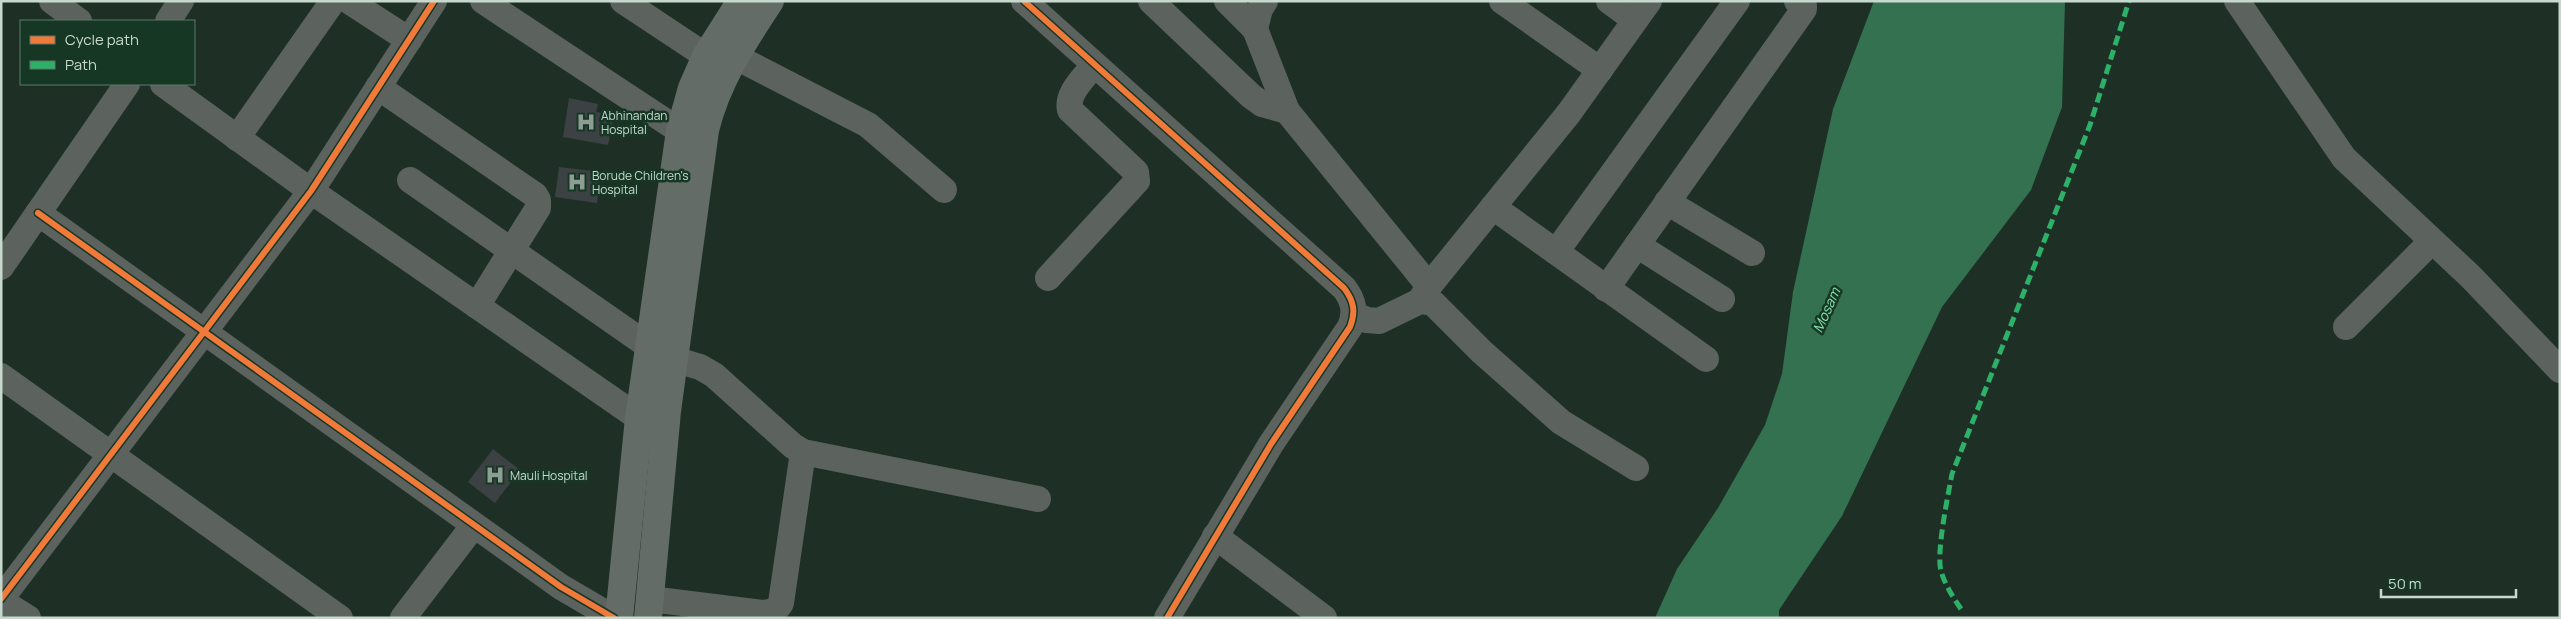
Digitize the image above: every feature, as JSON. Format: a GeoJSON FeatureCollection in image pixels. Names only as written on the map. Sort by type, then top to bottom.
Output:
{"type":"FeatureCollection","features":[{"type":"Feature","properties":{"kind":"main road"},"geometry":{"type":"LineString","coordinates":[[649,609],[692,136],[692,88],[706,56],[741,1]]}},
{"type":"Feature","properties":{"kind":"main road"},"geometry":{"type":"LineString","coordinates":[[619,618],[639,418],[650,347],[692,136],[709,111],[734,56],[770,1]]}},
{"type":"Feature","properties":{"kind":"street"},"geometry":{"type":"LineString","coordinates":[[52,1],[78,20]]}},
{"type":"Feature","properties":{"kind":"street"},"geometry":{"type":"LineString","coordinates":[[237,138],[333,1]]}},
{"type":"Feature","properties":{"kind":"street"},"geometry":{"type":"LineString","coordinates":[[350,1],[409,40]]}},
{"type":"Feature","properties":{"kind":"street"},"geometry":{"type":"LineString","coordinates":[[28,618],[1,600],[311,190],[434,1]]}},
{"type":"Feature","properties":{"kind":"street"},"geometry":{"type":"LineString","coordinates":[[483,1],[692,136]]}},
{"type":"Feature","properties":{"kind":"street"},"geometry":{"type":"LineString","coordinates":[[623,1],[706,56]]}},
{"type":"Feature","properties":{"kind":"street"},"geometry":{"type":"LineString","coordinates":[[1024,1],[1344,288],[1351,298],[1355,315],[1350,327],[1271,444],[1167,618]]}},
{"type":"Feature","properties":{"kind":"street"},"geometry":{"type":"LineString","coordinates":[[1150,1],[1251,96],[1262,104],[1287,112]]}},
{"type":"Feature","properties":{"kind":"street"},"geometry":{"type":"LineString","coordinates":[[1226,1],[1255,29],[1287,112],[1424,294],[1496,365],[1561,422],[1636,468]]}},
{"type":"Feature","properties":{"kind":"street"},"geometry":{"type":"LineString","coordinates":[[1255,29],[1260,9],[1265,1]]}},
{"type":"Feature","properties":{"kind":"street"},"geometry":{"type":"LineString","coordinates":[[1502,1],[1600,70]]}},
{"type":"Feature","properties":{"kind":"street"},"geometry":{"type":"LineString","coordinates":[[1355,315],[1367,320],[1379,321],[1424,294],[1569,113],[1642,11],[1609,1]]}},
{"type":"Feature","properties":{"kind":"street"},"geometry":{"type":"LineString","coordinates":[[1556,252],[1737,1]]}},
{"type":"Feature","properties":{"kind":"street"},"geometry":{"type":"LineString","coordinates":[[1606,289],[1804,9],[1804,6],[1797,1]]}},
{"type":"Feature","properties":{"kind":"street"},"geometry":{"type":"LineString","coordinates":[[2238,1],[2344,158],[2471,277],[2560,370]]}},
{"type":"Feature","properties":{"kind":"street"},"geometry":{"type":"LineString","coordinates":[[734,56],[826,101],[868,125],[944,190]]}},
{"type":"Feature","properties":{"kind":"street"},"geometry":{"type":"LineString","coordinates":[[1048,278],[1137,180],[1136,172],[1070,110],[1068,103],[1070,96],[1094,65]]}},
{"type":"Feature","properties":{"kind":"street"},"geometry":{"type":"LineString","coordinates":[[1,267],[126,85]]}},
{"type":"Feature","properties":{"kind":"street"},"geometry":{"type":"LineString","coordinates":[[164,85],[311,190],[639,418],[665,431]]}},
{"type":"Feature","properties":{"kind":"street"},"geometry":{"type":"LineString","coordinates":[[378,87],[535,194],[538,200],[538,208],[477,306]]}},
{"type":"Feature","properties":{"kind":"street"},"geometry":{"type":"LineString","coordinates":[[410,180],[650,347]]}},
{"type":"Feature","properties":{"kind":"street"},"geometry":{"type":"LineString","coordinates":[[1667,202],[1752,253]]}},
{"type":"Feature","properties":{"kind":"street"},"geometry":{"type":"LineString","coordinates":[[1493,207],[1706,360]]}},
{"type":"Feature","properties":{"kind":"street"},"geometry":{"type":"LineString","coordinates":[[38,213],[203,333],[561,587],[614,618]]}},
{"type":"Feature","properties":{"kind":"street"},"geometry":{"type":"LineString","coordinates":[[2346,327],[2432,241]]}},
{"type":"Feature","properties":{"kind":"street"},"geometry":{"type":"LineString","coordinates":[[1637,245],[1722,299]]}},
{"type":"Feature","properties":{"kind":"street"},"geometry":{"type":"LineString","coordinates":[[673,360],[700,367],[714,375],[793,446],[803,452],[1038,499]]}},
{"type":"Feature","properties":{"kind":"street"},"geometry":{"type":"LineString","coordinates":[[1,376],[340,618]]}},
{"type":"Feature","properties":{"kind":"street"},"geometry":{"type":"LineString","coordinates":[[649,609],[764,613],[778,609],[781,603],[803,452]]}},
{"type":"Feature","properties":{"kind":"street"},"geometry":{"type":"LineString","coordinates":[[403,618],[474,525]]}},
{"type":"Feature","properties":{"kind":"street"},"geometry":{"type":"LineString","coordinates":[[1215,536],[1324,618]]}},
{"type":"Feature","properties":{"kind":"water","name":"Mosam"},"geometry":{"type":"Polygon","coordinates":[[[1874,1],[2065,1],[2062,107],[2031,190],[1942,307],[1842,516],[1779,610],[1779,618],[1655,618],[1677,569],[1718,508],[1765,425],[1782,374],[1793,292],[1833,109],[1874,1]]]}},
{"type":"Feature","properties":{"kind":"building"},"geometry":{"type":"Polygon","coordinates":[[[569,98],[598,104],[596,112],[614,115],[608,145],[563,137],[569,98]]]}},
{"type":"Feature","properties":{"kind":"building"},"geometry":{"type":"Polygon","coordinates":[[[559,167],[601,172],[597,203],[555,197],[559,167]]]}},
{"type":"Feature","properties":{"kind":"building"},"geometry":{"type":"Polygon","coordinates":[[[493,449],[520,470],[495,503],[468,482],[493,449]]]}},
{"type":"Feature","properties":{"kind":"marked path"},"geometry":{"type":"LineString","coordinates":[[1961,609],[1945,581],[1940,563],[1943,524],[1952,474],[2090,125],[2129,1]]}},
{"type":"Feature","properties":{"kind":"cycle path"},"geometry":{"type":"LineString","coordinates":[[1,599],[311,191],[434,1]]}},
{"type":"Feature","properties":{"kind":"cycle path"},"geometry":{"type":"LineString","coordinates":[[1024,1],[1344,288],[1350,297],[1353,307],[1350,327],[1271,444],[1167,618]]}},
{"type":"Feature","properties":{"kind":"cycle path"},"geometry":{"type":"LineString","coordinates":[[38,213],[561,587],[614,618]]}},
{"type":"Feature","properties":{"kind":"place","name":"Abhinandan Hospital"},"geometry":{"type":"Point","coordinates":[586,122]}},
{"type":"Feature","properties":{"kind":"place","name":"Borude Children's Hospital"},"geometry":{"type":"Point","coordinates":[577,182]}},
{"type":"Feature","properties":{"kind":"place","name":"Mauli Hospital"},"geometry":{"type":"Point","coordinates":[495,475]}}]}
